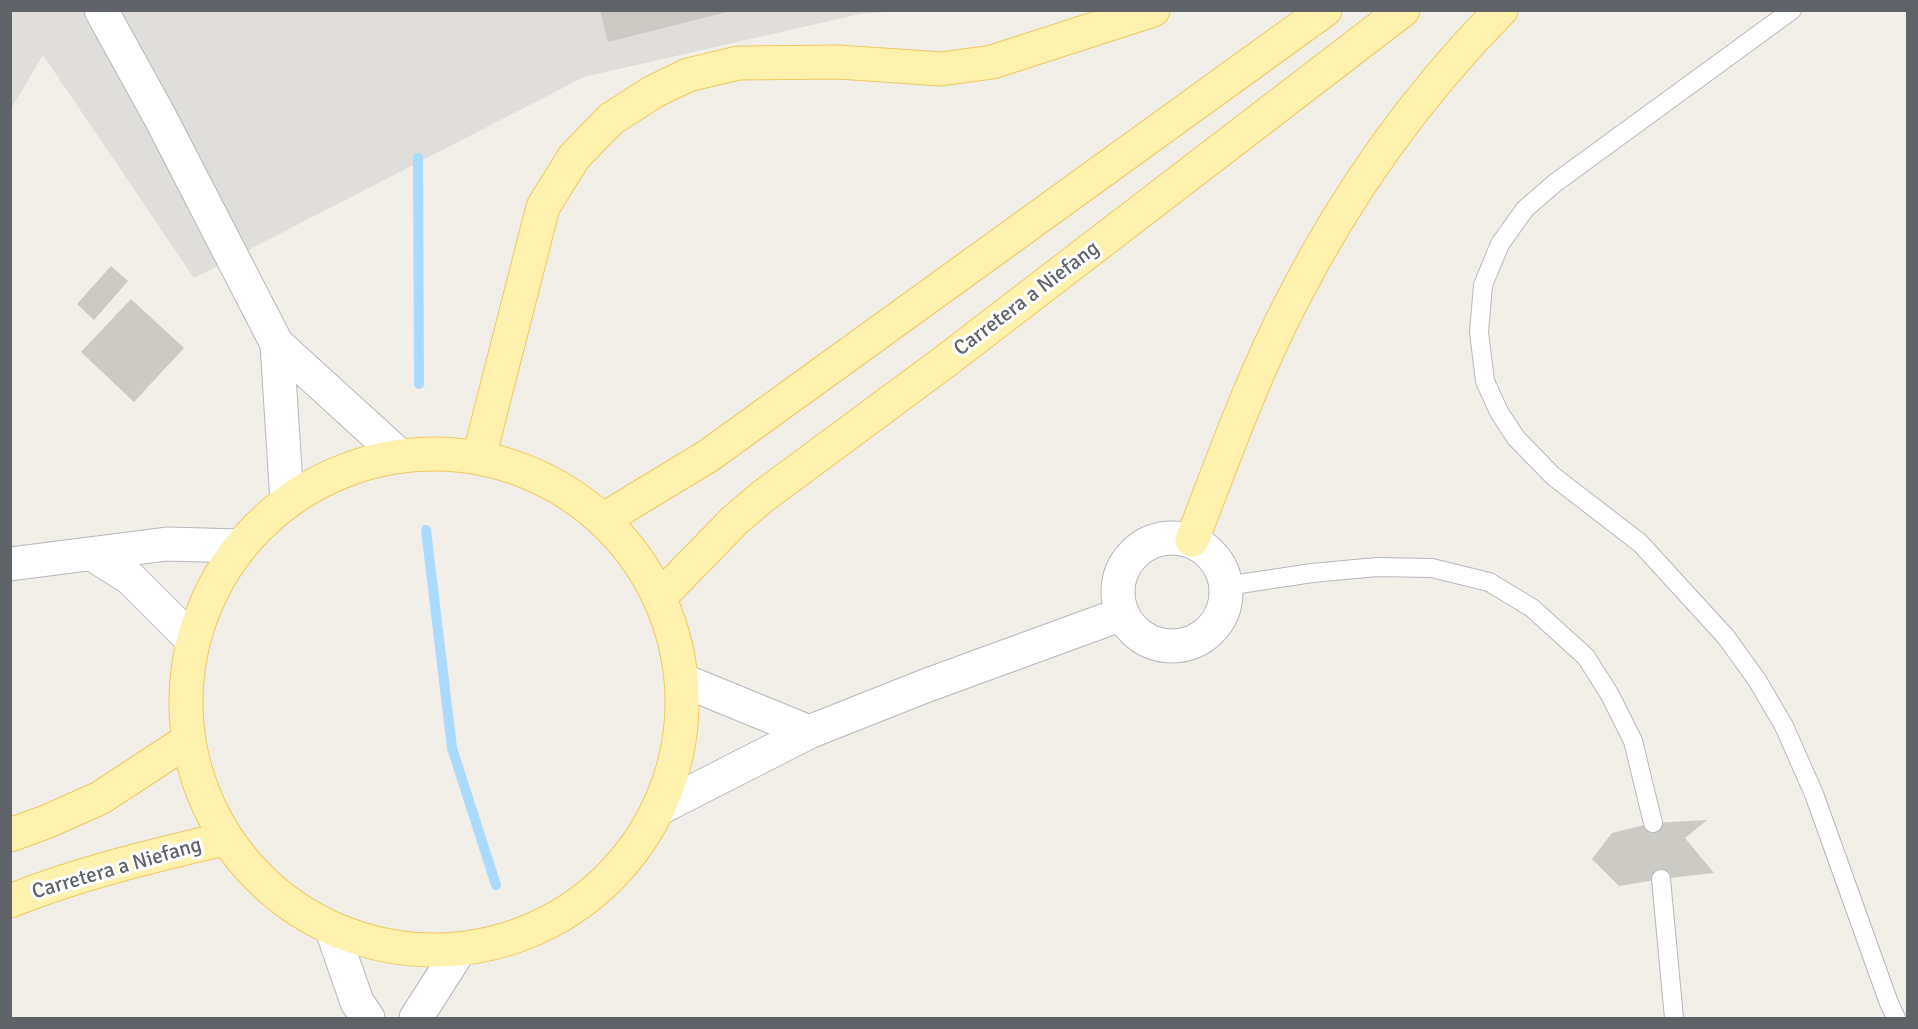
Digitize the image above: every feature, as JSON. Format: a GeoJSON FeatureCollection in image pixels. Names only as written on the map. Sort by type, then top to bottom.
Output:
{"type":"FeatureCollection","features":[{"type":"Feature","properties":{"kind":"main road"},"geometry":{"type":"LineString","coordinates":[[479,457],[543,207],[574,157],[611,119],[653,92],[688,75],[738,63],[839,62],[941,69],[992,62],[1153,10]]}},
{"type":"Feature","properties":{"kind":"main road"},"geometry":{"type":"LineString","coordinates":[[604,519],[708,456],[1325,10]]}},
{"type":"Feature","properties":{"kind":"main road","name":"Carretera a Niefang"},"geometry":{"type":"LineString","coordinates":[[660,597],[735,520],[762,497],[943,363],[1403,10]]}},
{"type":"Feature","properties":{"kind":"main road"},"geometry":{"type":"LineString","coordinates":[[1192,540],[1260,370],[1292,302],[1328,237],[1377,160],[1441,76],[1501,10]]}},
{"type":"Feature","properties":{"kind":"main road","name":"Carretera a Niefang"},"geometry":{"type":"LineString","coordinates":[[439,453],[479,457],[546,479],[604,519],[636,556],[660,597],[682,680],[681,724],[674,768],[658,810],[631,852],[597,889],[555,918],[509,939],[460,949],[416,950],[373,944],[332,930],[272,892],[224,838],[203,797],[187,741],[193,641],[212,591],[241,546],[287,502],[322,480],[360,465],[400,456],[439,453]]}},
{"type":"Feature","properties":{"kind":"main road"},"geometry":{"type":"LineString","coordinates":[[10,835],[100,798],[187,741]]}},
{"type":"Feature","properties":{"kind":"main road","name":"Carretera a Niefang"},"geometry":{"type":"LineString","coordinates":[[10,901],[108,867],[224,838]]}},
{"type":"Feature","properties":{"kind":"street"},"geometry":{"type":"LineString","coordinates":[[101,10],[160,117],[277,344],[400,456]]}},
{"type":"Feature","properties":{"kind":"street"},"geometry":{"type":"LineString","coordinates":[[277,344],[287,502]]}},
{"type":"Feature","properties":{"kind":"street"},"geometry":{"type":"LineString","coordinates":[[1170,537],[1192,540],[1209,551],[1220,567],[1226,586],[1225,605],[1217,623],[1203,637],[1186,644],[1166,646],[1148,641],[1133,630],[1122,614],[1117,593],[1121,573],[1132,555],[1149,542],[1170,537]]}},
{"type":"Feature","properties":{"kind":"street"},"geometry":{"type":"LineString","coordinates":[[10,564],[167,544],[241,546]]}},
{"type":"Feature","properties":{"kind":"street"},"geometry":{"type":"LineString","coordinates":[[92,554],[130,578],[193,641]]}},
{"type":"Feature","properties":{"kind":"street"},"geometry":{"type":"LineString","coordinates":[[658,810],[809,732],[1122,614]]}},
{"type":"Feature","properties":{"kind":"street"},"geometry":{"type":"LineString","coordinates":[[682,680],[809,732]]}},
{"type":"Feature","properties":{"kind":"street"},"geometry":{"type":"LineString","coordinates":[[332,930],[357,1002],[368,1018]]}},
{"type":"Feature","properties":{"kind":"street"},"geometry":{"type":"LineString","coordinates":[[416,1018],[460,949]]}},
{"type":"Feature","properties":{"kind":"lane"},"geometry":{"type":"LineString","coordinates":[[1792,10],[1555,183],[1526,209],[1500,244],[1483,285],[1479,332],[1485,381],[1499,412],[1516,438],[1553,476],[1640,543],[1726,637],[1757,680],[1784,726],[1814,794],[1896,1018]]}},
{"type":"Feature","properties":{"kind":"lane"},"geometry":{"type":"LineString","coordinates":[[1226,586],[1312,573],[1377,567],[1432,568],[1489,582],[1532,608],[1586,657],[1610,695],[1633,741],[1653,823]]}},
{"type":"Feature","properties":{"kind":"lane"},"geometry":{"type":"LineString","coordinates":[[1660,879],[1674,1018]]}},
{"type":"Feature","properties":{"kind":"shaded area"},"geometry":{"type":"Polygon","coordinates":[[[11,11],[897,11],[860,14],[584,77],[194,278],[43,55],[11,109],[11,11]]]}},
{"type":"Feature","properties":{"kind":"building"},"geometry":{"type":"Polygon","coordinates":[[[600,10],[731,10],[731,11],[608,42],[600,10]]]}},
{"type":"Feature","properties":{"kind":"building"},"geometry":{"type":"Polygon","coordinates":[[[111,266],[128,281],[94,320],[77,304],[111,266]]]}},
{"type":"Feature","properties":{"kind":"building"},"geometry":{"type":"Polygon","coordinates":[[[131,299],[184,348],[134,402],[81,352],[131,299]]]}},
{"type":"Feature","properties":{"kind":"building"},"geometry":{"type":"Polygon","coordinates":[[[1707,820],[1685,838],[1714,873],[1619,886],[1592,859],[1612,833],[1653,823],[1707,820]]]}},
{"type":"Feature","properties":{"kind":"waterway"},"geometry":{"type":"LineString","coordinates":[[418,158],[419,384]]}},
{"type":"Feature","properties":{"kind":"waterway"},"geometry":{"type":"LineString","coordinates":[[426,530],[452,748],[496,885]]}}]}
